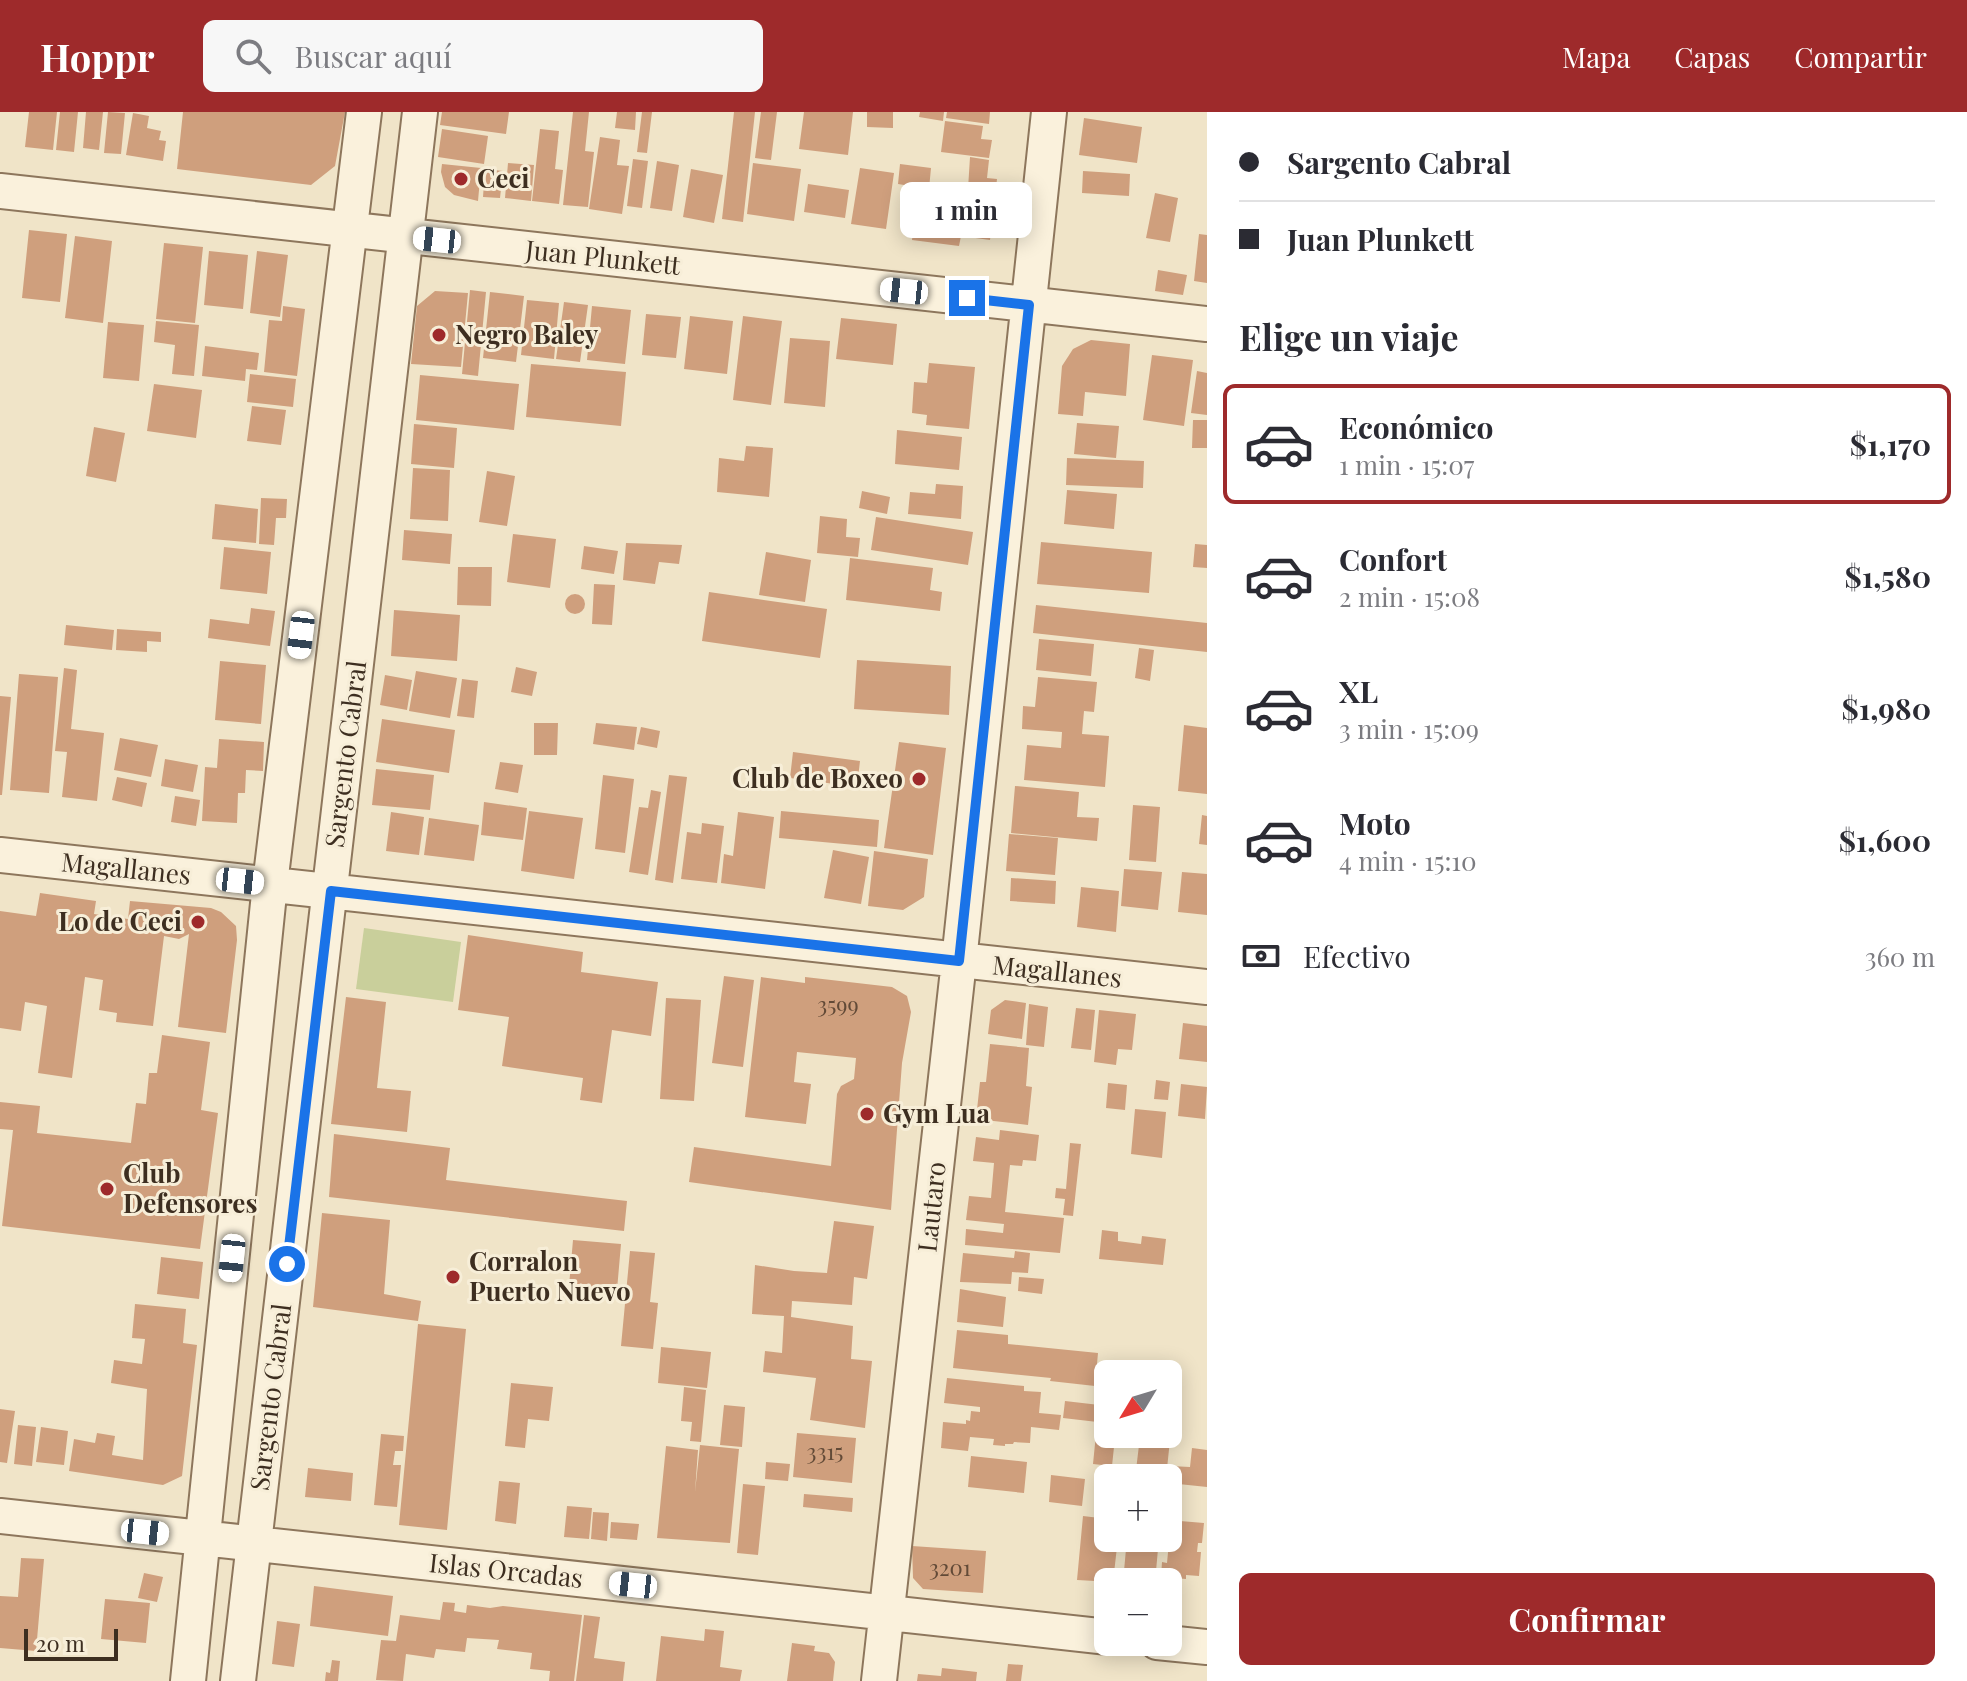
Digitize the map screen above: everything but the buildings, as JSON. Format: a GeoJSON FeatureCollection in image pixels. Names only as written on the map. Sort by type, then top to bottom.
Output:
{"type":"FeatureCollection","features":[{"type":"Feature","properties":{"kind":"street","name":"Sargento Cabral"},"geometry":{"type":"LineString","coordinates":[[188,1681],[270,884],[364,112]]}},
{"type":"Feature","properties":{"kind":"street","name":"Sargento Cabral"},"geometry":{"type":"LineString","coordinates":[[238,1681],[420,112]]}},
{"type":"Feature","properties":{"kind":"street","name":"Lautaro"},"geometry":{"type":"LineString","coordinates":[[879,1681],[1049,112]]}},
{"type":"Feature","properties":{"kind":"street","name":"Juan Plunkett"},"geometry":{"type":"LineString","coordinates":[[0,191],[1207,324]]}},
{"type":"Feature","properties":{"kind":"street","name":"Magallanes"},"geometry":{"type":"LineString","coordinates":[[0,855],[1207,987]]}},
{"type":"Feature","properties":{"kind":"street","name":"Islas Orcadas"},"geometry":{"type":"LineString","coordinates":[[0,1516],[1094,1635]]}},
{"type":"Feature","properties":{"kind":"street"},"geometry":{"type":"LineString","coordinates":[[1182,1644],[1207,1647]]}},
{"type":"Feature","properties":{"kind":"green space"},"geometry":{"type":"Polygon","coordinates":[[[364,928],[461,942],[453,1002],[356,989],[364,928]]]}},
{"type":"Feature","properties":{"kind":"place","name":"Ceci"},"geometry":{"type":"Point","coordinates":[461,179]}},
{"type":"Feature","properties":{"kind":"place","name":"Negro Baley"},"geometry":{"type":"Point","coordinates":[439,335]}},
{"type":"Feature","properties":{"kind":"place","name":"Club de Boxeo"},"geometry":{"type":"Point","coordinates":[919,779]}},
{"type":"Feature","properties":{"kind":"place","name":"Lo de Ceci"},"geometry":{"type":"Point","coordinates":[198,922]}},
{"type":"Feature","properties":{"kind":"place","name":"Gym Lua"},"geometry":{"type":"Point","coordinates":[867,1114]}},
{"type":"Feature","properties":{"kind":"place","name":"Club Defensores"},"geometry":{"type":"Point","coordinates":[107,1189]}},
{"type":"Feature","properties":{"kind":"place","name":"Corralon Puerto Nuevo"},"geometry":{"type":"Point","coordinates":[453,1277]}},
{"type":"Feature","properties":{"kind":"route"},"geometry":{"type":"LineString","coordinates":[[287,1264],[331,891],[959,961],[1029,305],[967,298]]}}]}
